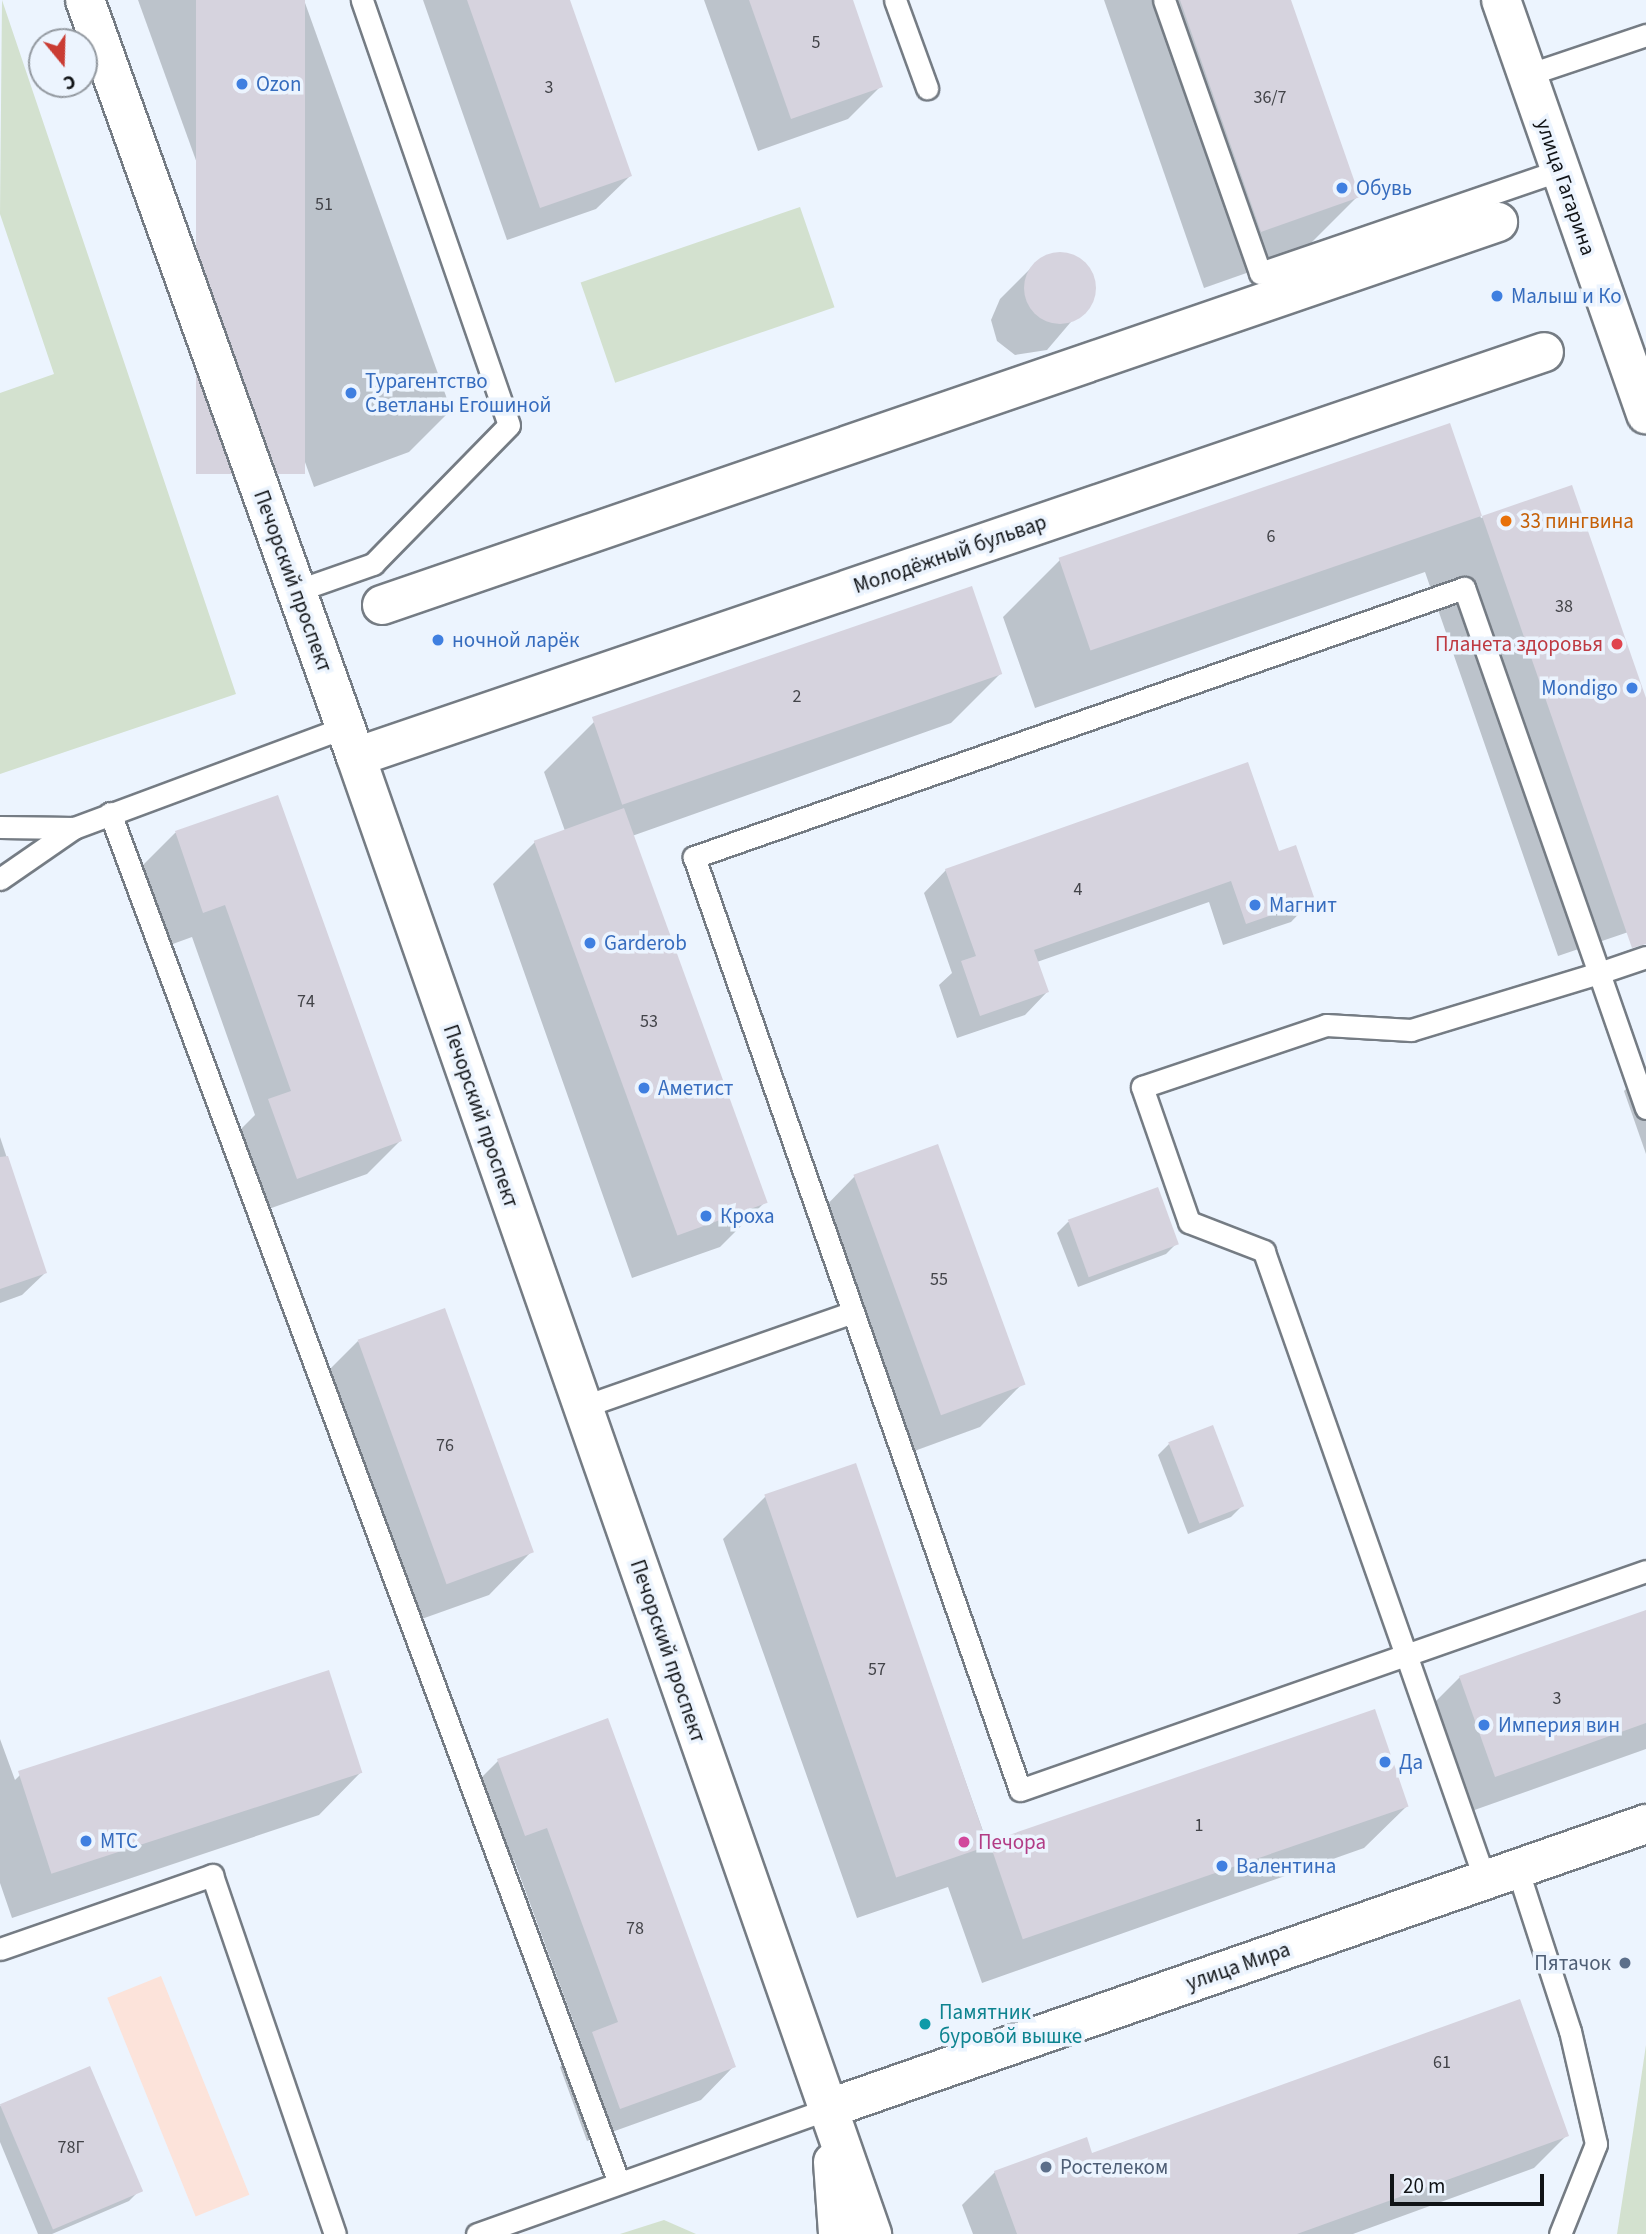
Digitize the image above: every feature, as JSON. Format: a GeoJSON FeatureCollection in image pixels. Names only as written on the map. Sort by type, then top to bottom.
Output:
{"type":"FeatureCollection","features":[{"type":"Feature","properties":{"kind":"street","name":"Печорский проспект"},"geometry":{"type":"LineString","coordinates":[[85,0],[351,742],[872,2234]]}},
{"type":"Feature","properties":{"kind":"street","name":"улица Гагарина"},"geometry":{"type":"LineString","coordinates":[[1501,0],[1646,414]]}},
{"type":"Feature","properties":{"kind":"street"},"geometry":{"type":"LineString","coordinates":[[382,605],[1498,222]]}},
{"type":"Feature","properties":{"kind":"street","name":"Молодёжный бульвар"},"geometry":{"type":"LineString","coordinates":[[351,742],[1544,352]]}},
{"type":"Feature","properties":{"kind":"street","name":"улица Мира"},"geometry":{"type":"LineString","coordinates":[[830,2108],[1646,1824]]}},
{"type":"Feature","properties":{"kind":"street"},"geometry":{"type":"LineString","coordinates":[[830,2108],[838,2234]]}},
{"type":"Feature","properties":{"kind":"lane"},"geometry":{"type":"LineString","coordinates":[[296,591],[373,564],[509,425],[362,0]]}},
{"type":"Feature","properties":{"kind":"lane"},"geometry":{"type":"LineString","coordinates":[[895,0],[928,88]]}},
{"type":"Feature","properties":{"kind":"lane"},"geometry":{"type":"LineString","coordinates":[[1164,0],[1260,273],[1560,170]]}},
{"type":"Feature","properties":{"kind":"lane"},"geometry":{"type":"LineString","coordinates":[[1527,75],[1646,35]]}},
{"type":"Feature","properties":{"kind":"lane"},"geometry":{"type":"LineString","coordinates":[[1646,1108],[1464,588],[694,857],[1020,1790],[1646,1571]]}},
{"type":"Feature","properties":{"kind":"lane"},"geometry":{"type":"LineString","coordinates":[[0,879],[74,828],[110,813],[351,742]]}},
{"type":"Feature","properties":{"kind":"lane"},"geometry":{"type":"LineString","coordinates":[[110,813],[619,2183]]}},
{"type":"Feature","properties":{"kind":"lane"},"geometry":{"type":"LineString","coordinates":[[0,827],[74,828]]}},
{"type":"Feature","properties":{"kind":"lane"},"geometry":{"type":"LineString","coordinates":[[1560,2234],[1596,2144],[1570,2031],[1406,1655],[1264,1251],[1189,1222],[1142,1087],[1326,1025],[1410,1030],[1646,957]]}},
{"type":"Feature","properties":{"kind":"lane"},"geometry":{"type":"LineString","coordinates":[[582,1407],[853,1312]]}},
{"type":"Feature","properties":{"kind":"lane"},"geometry":{"type":"LineString","coordinates":[[0,1949],[212,1875],[335,2234]]}},
{"type":"Feature","properties":{"kind":"lane"},"geometry":{"type":"LineString","coordinates":[[477,2234],[830,2108]]}},
{"type":"Feature","properties":{"kind":"shaded area"},"geometry":{"type":"Polygon","coordinates":[[[161,1976],[249,2195],[196,2217],[107,1998],[161,1976]]]}},
{"type":"Feature","properties":{"kind":"green space"},"geometry":{"type":"Polygon","coordinates":[[[2,0],[28,77],[28,98],[35,98],[236,694],[0,774],[0,393],[54,374],[0,214],[2,0]]]}},
{"type":"Feature","properties":{"kind":"green space"},"geometry":{"type":"Polygon","coordinates":[[[800,207],[835,307],[615,383],[581,283],[800,207]]]}},
{"type":"Feature","properties":{"kind":"green space"},"geometry":{"type":"Polygon","coordinates":[[[1646,2045],[1646,2234],[1617,2234],[1633,2132],[1646,2045]]]}},
{"type":"Feature","properties":{"kind":"green space"},"geometry":{"type":"Polygon","coordinates":[[[664,2220],[696,2234],[620,2234],[664,2220]]]}},
{"type":"Feature","properties":{"kind":"building"},"geometry":{"type":"Polygon","coordinates":[[[196,0],[305,0],[305,474],[196,474],[196,0]]]}},
{"type":"Feature","properties":{"kind":"building"},"geometry":{"type":"Polygon","coordinates":[[[467,0],[570,0],[632,176],[540,208],[467,0]]]}},
{"type":"Feature","properties":{"kind":"building"},"geometry":{"type":"Polygon","coordinates":[[[749,0],[853,0],[883,87],[791,119],[749,0]]]}},
{"type":"Feature","properties":{"kind":"building"},"geometry":{"type":"Polygon","coordinates":[[[1180,0],[1291,0],[1360,197],[1261,232],[1180,0]]]}},
{"type":"Feature","properties":{"kind":"building"},"geometry":{"type":"Polygon","coordinates":[[[1060,252],[1080,258],[1090,268],[1096,288],[1090,308],[1080,318],[1060,324],[1040,318],[1030,308],[1024,288],[1030,268],[1040,258],[1060,252]]]}},
{"type":"Feature","properties":{"kind":"building"},"geometry":{"type":"Polygon","coordinates":[[[1450,423],[1482,516],[1090,650],[1059,558],[1450,423]]]}},
{"type":"Feature","properties":{"kind":"building"},"geometry":{"type":"Polygon","coordinates":[[[1572,485],[1646,698],[1646,944],[1632,948],[1482,516],[1572,485]]]}},
{"type":"Feature","properties":{"kind":"building"},"geometry":{"type":"Polygon","coordinates":[[[972,586],[1002,674],[622,805],[592,717],[972,586]]]}},
{"type":"Feature","properties":{"kind":"building"},"geometry":{"type":"Polygon","coordinates":[[[1248,762],[1279,851],[1296,845],[1315,900],[1246,924],[1231,881],[1034,950],[1049,992],[980,1016],[961,961],[976,956],[945,869],[1248,762]]]}},
{"type":"Feature","properties":{"kind":"building"},"geometry":{"type":"Polygon","coordinates":[[[278,795],[402,1141],[297,1179],[268,1099],[291,1091],[225,905],[203,913],[175,831],[278,795]]]}},
{"type":"Feature","properties":{"kind":"building"},"geometry":{"type":"Polygon","coordinates":[[[624,808],[768,1203],[677,1236],[534,841],[624,808]]]}},
{"type":"Feature","properties":{"kind":"building"},"geometry":{"type":"Polygon","coordinates":[[[938,1144],[1026,1385],[941,1415],[853,1175],[938,1144]]]}},
{"type":"Feature","properties":{"kind":"building"},"geometry":{"type":"Polygon","coordinates":[[[8,1156],[47,1273],[0,1289],[0,1157],[8,1156]]]}},
{"type":"Feature","properties":{"kind":"building"},"geometry":{"type":"Polygon","coordinates":[[[1158,1187],[1179,1244],[1089,1277],[1068,1220],[1158,1187]]]}},
{"type":"Feature","properties":{"kind":"building"},"geometry":{"type":"Polygon","coordinates":[[[445,1308],[534,1552],[447,1584],[358,1340],[445,1308]]]}},
{"type":"Feature","properties":{"kind":"building"},"geometry":{"type":"Polygon","coordinates":[[[1213,1425],[1244,1506],[1199,1523],[1168,1442],[1213,1425]]]}},
{"type":"Feature","properties":{"kind":"building"},"geometry":{"type":"Polygon","coordinates":[[[856,1463],[988,1846],[896,1878],[764,1495],[856,1463]]]}},
{"type":"Feature","properties":{"kind":"building"},"geometry":{"type":"Polygon","coordinates":[[[1646,1610],[1646,1723],[1495,1777],[1459,1676],[1646,1610]]]}},
{"type":"Feature","properties":{"kind":"building"},"geometry":{"type":"Polygon","coordinates":[[[329,1670],[362,1773],[51,1874],[18,1771],[329,1670]]]}},
{"type":"Feature","properties":{"kind":"building"},"geometry":{"type":"Polygon","coordinates":[[[1375,1709],[1409,1806],[1023,1939],[989,1842],[1375,1709]]]}},
{"type":"Feature","properties":{"kind":"building"},"geometry":{"type":"Polygon","coordinates":[[[608,1718],[736,2067],[620,2109],[592,2032],[618,2022],[547,1828],[525,1836],[497,1759],[608,1718]]]}},
{"type":"Feature","properties":{"kind":"building"},"geometry":{"type":"Polygon","coordinates":[[[1520,1999],[1569,2136],[1297,2234],[1017,2234],[994,2171],[1087,2137],[1092,2153],[1520,1999]]]}},
{"type":"Feature","properties":{"kind":"building"},"geometry":{"type":"Polygon","coordinates":[[[90,2066],[143,2191],[53,2229],[0,2104],[90,2066]]]}},
{"type":"Feature","properties":{"kind":"place","name":"Ozon"},"geometry":{"type":"Point","coordinates":[242,84]}},
{"type":"Feature","properties":{"kind":"place","name":"Обувь"},"geometry":{"type":"Point","coordinates":[1342,188]}},
{"type":"Feature","properties":{"kind":"place","name":"Малыш и Ко"},"geometry":{"type":"Point","coordinates":[1497,296]}},
{"type":"Feature","properties":{"kind":"place","name":"Турагентство Светланы Егошиной"},"geometry":{"type":"Point","coordinates":[351,393]}},
{"type":"Feature","properties":{"kind":"place","name":"33 пингвина"},"geometry":{"type":"Point","coordinates":[1506,521]}},
{"type":"Feature","properties":{"kind":"place","name":"ночной ларёк"},"geometry":{"type":"Point","coordinates":[438,640]}},
{"type":"Feature","properties":{"kind":"place","name":"Планета здоровья"},"geometry":{"type":"Point","coordinates":[1617,644]}},
{"type":"Feature","properties":{"kind":"place","name":"Mondigo"},"geometry":{"type":"Point","coordinates":[1632,688]}},
{"type":"Feature","properties":{"kind":"place","name":"Магнит"},"geometry":{"type":"Point","coordinates":[1255,905]}},
{"type":"Feature","properties":{"kind":"place","name":"Garderob"},"geometry":{"type":"Point","coordinates":[590,943]}},
{"type":"Feature","properties":{"kind":"place","name":"Аметист"},"geometry":{"type":"Point","coordinates":[644,1088]}},
{"type":"Feature","properties":{"kind":"place","name":"Кроха"},"geometry":{"type":"Point","coordinates":[706,1216]}},
{"type":"Feature","properties":{"kind":"place","name":"Империя вин"},"geometry":{"type":"Point","coordinates":[1484,1725]}},
{"type":"Feature","properties":{"kind":"place","name":"Да"},"geometry":{"type":"Point","coordinates":[1385,1762]}},
{"type":"Feature","properties":{"kind":"place","name":"МТС"},"geometry":{"type":"Point","coordinates":[86,1841]}},
{"type":"Feature","properties":{"kind":"place","name":"Печора"},"geometry":{"type":"Point","coordinates":[964,1842]}},
{"type":"Feature","properties":{"kind":"place","name":"Валентина"},"geometry":{"type":"Point","coordinates":[1222,1866]}},
{"type":"Feature","properties":{"kind":"place","name":"Пятачок"},"geometry":{"type":"Point","coordinates":[1625,1963]}},
{"type":"Feature","properties":{"kind":"place","name":"Памятник буровой вышке"},"geometry":{"type":"Point","coordinates":[925,2024]}},
{"type":"Feature","properties":{"kind":"place","name":"Ростелеком"},"geometry":{"type":"Point","coordinates":[1046,2167]}}]}
